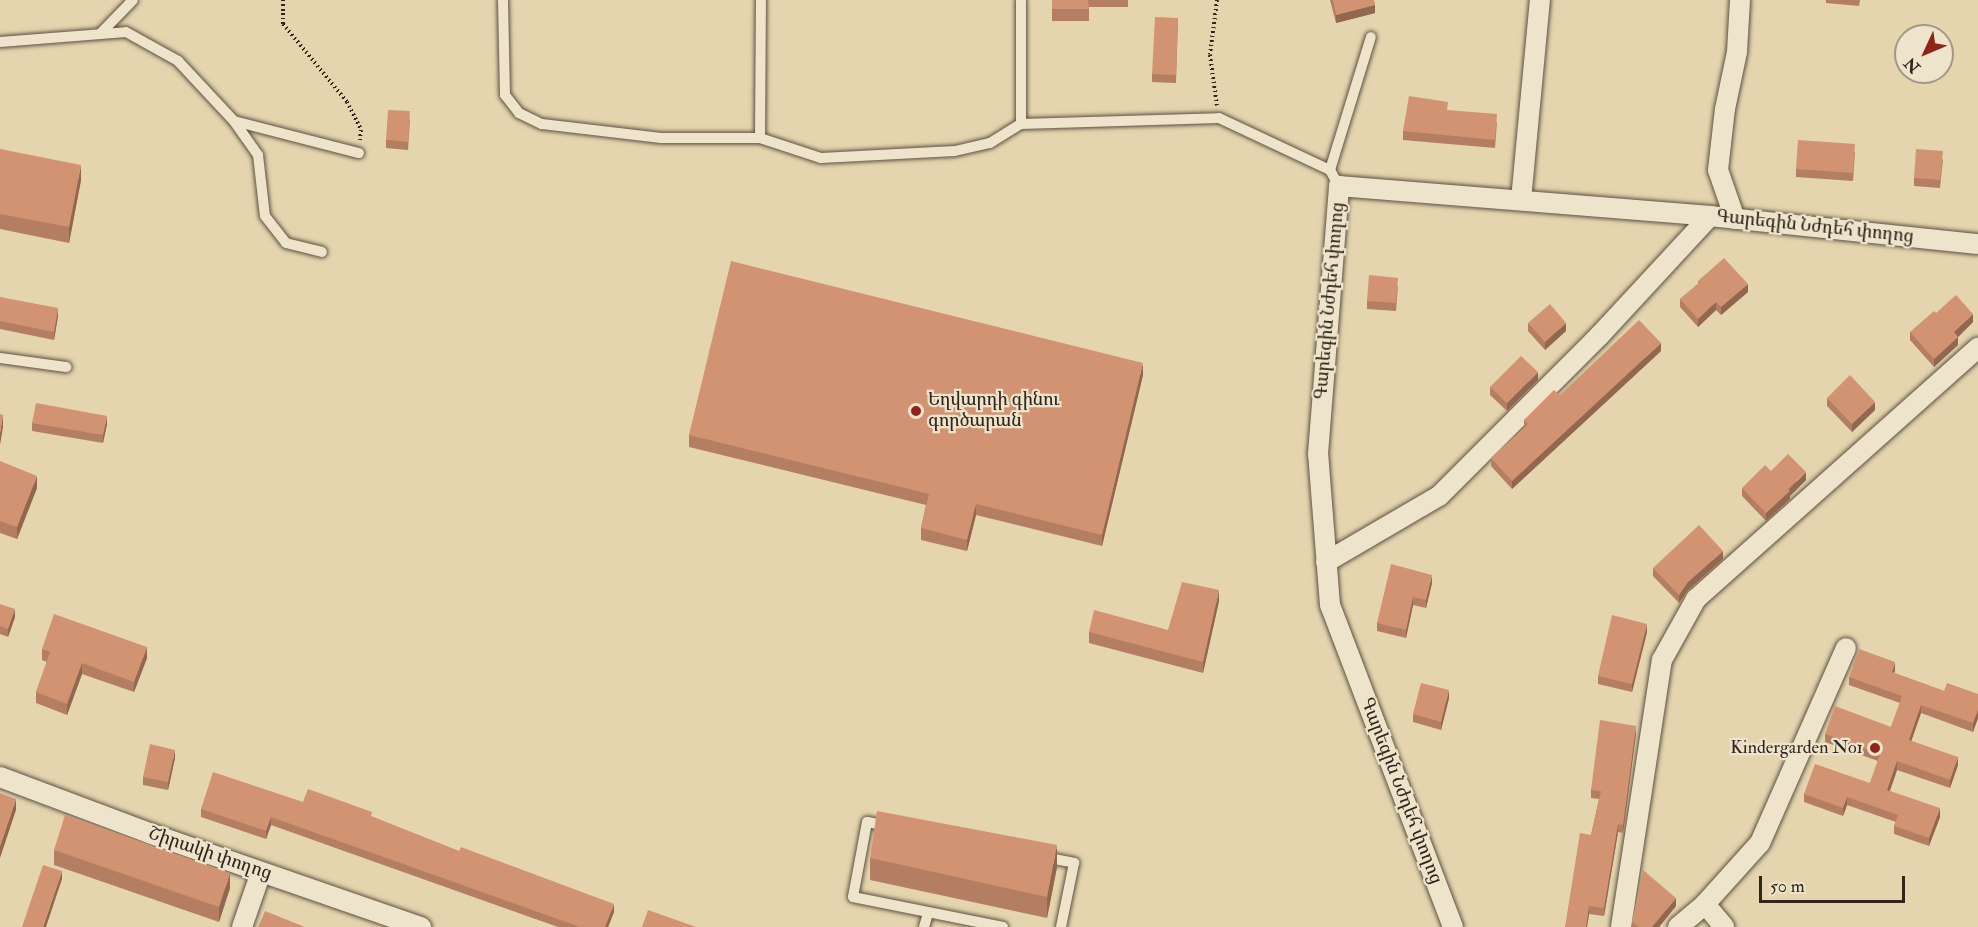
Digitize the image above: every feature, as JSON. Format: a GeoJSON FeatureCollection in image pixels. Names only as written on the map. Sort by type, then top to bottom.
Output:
{"type":"FeatureCollection","features":[{"type":"Feature","properties":{"kind":"street"},"geometry":{"type":"LineString","coordinates":[[1521,200],[1540,0]]}},
{"type":"Feature","properties":{"kind":"street"},"geometry":{"type":"LineString","coordinates":[[1736,219],[1718,170],[1725,109],[1737,52],[1740,0]]}},
{"type":"Feature","properties":{"kind":"street","name":"Գարեգին Նժդեհ փողոց"},"geometry":{"type":"LineString","coordinates":[[1454,927],[1329,605],[1318,454],[1334,178],[1521,200],[1710,216],[1978,244]]}},
{"type":"Feature","properties":{"kind":"street"},"geometry":{"type":"LineString","coordinates":[[1326,562],[1439,496],[1599,336],[1710,216]]}},
{"type":"Feature","properties":{"kind":"street"},"geometry":{"type":"LineString","coordinates":[[1621,927],[1662,660],[1696,599],[1978,348]]}},
{"type":"Feature","properties":{"kind":"street"},"geometry":{"type":"LineString","coordinates":[[1678,927],[1705,904],[1760,843],[1845,648]]}},
{"type":"Feature","properties":{"kind":"street","name":"Շիրակի փողոց"},"geometry":{"type":"LineString","coordinates":[[0,777],[261,872],[421,927]]}},
{"type":"Feature","properties":{"kind":"street"},"geometry":{"type":"LineString","coordinates":[[242,927],[261,872]]}},
{"type":"Feature","properties":{"kind":"street"},"geometry":{"type":"LineString","coordinates":[[1705,904],[1724,927]]}},
{"type":"Feature","properties":{"kind":"lane"},"geometry":{"type":"LineString","coordinates":[[100,34],[133,0]]}},
{"type":"Feature","properties":{"kind":"lane"},"geometry":{"type":"LineString","coordinates":[[503,0],[505,94],[519,113],[542,124],[660,138],[760,138],[821,158],[955,151],[990,143],[1021,124],[1219,118],[1334,178],[1371,37]]}},
{"type":"Feature","properties":{"kind":"lane"},"geometry":{"type":"LineString","coordinates":[[760,138],[761,0]]}},
{"type":"Feature","properties":{"kind":"lane"},"geometry":{"type":"LineString","coordinates":[[1021,0],[1021,124]]}},
{"type":"Feature","properties":{"kind":"lane"},"geometry":{"type":"LineString","coordinates":[[0,42],[126,32],[178,61],[234,121],[258,155],[265,216],[286,243],[322,252]]}},
{"type":"Feature","properties":{"kind":"lane"},"geometry":{"type":"LineString","coordinates":[[234,121],[359,153]]}},
{"type":"Feature","properties":{"kind":"lane"},"geometry":{"type":"LineString","coordinates":[[0,358],[66,367]]}},
{"type":"Feature","properties":{"kind":"lane"},"geometry":{"type":"LineString","coordinates":[[902,829],[867,822],[853,897],[1002,927]]}},
{"type":"Feature","properties":{"kind":"lane"},"geometry":{"type":"LineString","coordinates":[[1028,854],[1074,863],[1061,927]]}},
{"type":"Feature","properties":{"kind":"lane"},"geometry":{"type":"LineString","coordinates":[[924,927],[928,913]]}},
{"type":"Feature","properties":{"kind":"path"},"geometry":{"type":"LineString","coordinates":[[283,0],[283,24],[347,102],[361,130],[359,153]]}},
{"type":"Feature","properties":{"kind":"path"},"geometry":{"type":"LineString","coordinates":[[1216,0],[1210,55],[1219,118]]}},
{"type":"Feature","properties":{"kind":"building"},"geometry":{"type":"Polygon","coordinates":[[[1052,0],[1088,0],[1089,9],[1052,9],[1052,0]]]}},
{"type":"Feature","properties":{"kind":"building"},"geometry":{"type":"Polygon","coordinates":[[[1333,0],[1374,0],[1375,5],[1336,15],[1333,0]]]}},
{"type":"Feature","properties":{"kind":"building"},"geometry":{"type":"Polygon","coordinates":[[[1155,17],[1178,18],[1176,75],[1152,74],[1155,17]]]}},
{"type":"Feature","properties":{"kind":"building"},"geometry":{"type":"Polygon","coordinates":[[[1409,96],[1448,102],[1447,110],[1497,114],[1495,140],[1403,131],[1409,96]]]}},
{"type":"Feature","properties":{"kind":"building"},"geometry":{"type":"Polygon","coordinates":[[[388,110],[410,111],[408,142],[386,140],[388,110]]]}},
{"type":"Feature","properties":{"kind":"building"},"geometry":{"type":"Polygon","coordinates":[[[1798,140],[1855,144],[1853,173],[1796,169],[1798,140]]]}},
{"type":"Feature","properties":{"kind":"building"},"geometry":{"type":"Polygon","coordinates":[[[0,149],[81,165],[69,227],[0,214],[0,149]]]}},
{"type":"Feature","properties":{"kind":"building"},"geometry":{"type":"Polygon","coordinates":[[[1916,149],[1943,151],[1940,180],[1914,178],[1916,149]]]}},
{"type":"Feature","properties":{"kind":"building"},"geometry":{"type":"Polygon","coordinates":[[[1724,258],[1748,284],[1721,307],[1716,302],[1698,319],[1680,299],[1724,258]]]}},
{"type":"Feature","properties":{"kind":"building","name":"Եղվարդի գինու գործարան"},"geometry":{"type":"Polygon","coordinates":[[[731,261],[1143,363],[1102,535],[976,504],[967,540],[921,528],[929,494],[689,435],[731,261]]]}},
{"type":"Feature","properties":{"kind":"building"},"geometry":{"type":"Polygon","coordinates":[[[1369,275],[1398,278],[1396,303],[1367,301],[1369,275]]]}},
{"type":"Feature","properties":{"kind":"building"},"geometry":{"type":"Polygon","coordinates":[[[1956,295],[1973,314],[1954,332],[1958,337],[1934,359],[1910,332],[1956,295]]]}},
{"type":"Feature","properties":{"kind":"building"},"geometry":{"type":"Polygon","coordinates":[[[0,297],[58,308],[54,332],[0,321],[0,297]]]}},
{"type":"Feature","properties":{"kind":"building"},"geometry":{"type":"Polygon","coordinates":[[[1550,304],[1566,323],[1545,342],[1528,323],[1550,304]]]}},
{"type":"Feature","properties":{"kind":"building"},"geometry":{"type":"Polygon","coordinates":[[[1639,320],[1661,343],[1512,481],[1491,458],[1528,424],[1524,420],[1554,390],[1560,395],[1639,320]]]}},
{"type":"Feature","properties":{"kind":"building"},"geometry":{"type":"Polygon","coordinates":[[[1521,356],[1538,372],[1507,403],[1490,387],[1521,356]]]}},
{"type":"Feature","properties":{"kind":"building"},"geometry":{"type":"Polygon","coordinates":[[[1850,375],[1875,402],[1852,424],[1827,398],[1850,375]]]}},
{"type":"Feature","properties":{"kind":"building"},"geometry":{"type":"Polygon","coordinates":[[[36,403],[107,416],[103,435],[32,423],[36,403]]]}},
{"type":"Feature","properties":{"kind":"building"},"geometry":{"type":"Polygon","coordinates":[[[0,414],[3,415],[0,433],[0,414]]]}},
{"type":"Feature","properties":{"kind":"building"},"geometry":{"type":"Polygon","coordinates":[[[1788,454],[1806,472],[1788,489],[1790,491],[1766,513],[1742,488],[1765,465],[1771,471],[1788,454]]]}},
{"type":"Feature","properties":{"kind":"building"},"geometry":{"type":"Polygon","coordinates":[[[0,461],[37,476],[17,527],[0,521],[0,461]]]}},
{"type":"Feature","properties":{"kind":"building"},"geometry":{"type":"Polygon","coordinates":[[[1699,525],[1723,551],[1688,582],[1679,595],[1653,568],[1699,525]]]}},
{"type":"Feature","properties":{"kind":"building"},"geometry":{"type":"Polygon","coordinates":[[[1391,564],[1432,575],[1426,600],[1413,597],[1406,630],[1377,623],[1391,564]]]}},
{"type":"Feature","properties":{"kind":"building"},"geometry":{"type":"Polygon","coordinates":[[[1182,582],[1219,590],[1203,662],[1089,632],[1094,610],[1168,630],[1182,582]]]}},
{"type":"Feature","properties":{"kind":"building"},"geometry":{"type":"Polygon","coordinates":[[[0,604],[15,609],[8,629],[0,626],[0,604]]]}},
{"type":"Feature","properties":{"kind":"building"},"geometry":{"type":"Polygon","coordinates":[[[54,614],[147,647],[134,682],[82,663],[67,704],[36,692],[50,652],[42,649],[54,614]]]}},
{"type":"Feature","properties":{"kind":"building"},"geometry":{"type":"Polygon","coordinates":[[[1612,615],[1647,624],[1632,684],[1598,676],[1612,615]]]}},
{"type":"Feature","properties":{"kind":"building","name":"Kindergarden No1"},"geometry":{"type":"Polygon","coordinates":[[[1859,649],[1895,662],[1892,672],[1944,691],[1947,683],[1978,694],[1978,710],[1973,723],[1921,705],[1909,740],[1958,757],[1950,780],[1897,761],[1887,790],[1940,808],[1929,838],[1894,826],[1898,815],[1847,797],[1843,808],[1804,794],[1815,764],[1870,783],[1880,754],[1825,734],[1835,706],[1891,727],[1902,696],[1849,677],[1859,649]]]}},
{"type":"Feature","properties":{"kind":"building"},"geometry":{"type":"Polygon","coordinates":[[[1421,683],[1449,690],[1441,722],[1413,714],[1421,683]]]}},
{"type":"Feature","properties":{"kind":"building"},"geometry":{"type":"Polygon","coordinates":[[[1600,720],[1636,726],[1623,825],[1618,824],[1604,908],[1589,906],[1586,927],[1565,927],[1580,833],[1591,835],[1601,791],[1591,790],[1600,720]]]}},
{"type":"Feature","properties":{"kind":"building"},"geometry":{"type":"Polygon","coordinates":[[[150,744],[175,750],[168,782],[143,777],[150,744]]]}},
{"type":"Feature","properties":{"kind":"building"},"geometry":{"type":"Polygon","coordinates":[[[213,772],[303,802],[308,789],[372,812],[371,816],[459,851],[461,847],[614,904],[605,927],[580,927],[271,817],[266,831],[201,809],[213,772]]]}},
{"type":"Feature","properties":{"kind":"building"},"geometry":{"type":"Polygon","coordinates":[[[0,793],[16,799],[0,846],[0,793]]]}},
{"type":"Feature","properties":{"kind":"building"},"geometry":{"type":"Polygon","coordinates":[[[877,811],[1057,845],[1047,897],[870,858],[877,811]]]}},
{"type":"Feature","properties":{"kind":"building"},"geometry":{"type":"Polygon","coordinates":[[[65,815],[230,873],[219,907],[54,850],[65,815]]]}},
{"type":"Feature","properties":{"kind":"building"},"geometry":{"type":"Polygon","coordinates":[[[43,865],[62,871],[43,927],[22,927],[43,865]]]}},
{"type":"Feature","properties":{"kind":"building"},"geometry":{"type":"Polygon","coordinates":[[[1643,870],[1676,898],[1652,927],[1639,927],[1632,922],[1643,870]]]}},
{"type":"Feature","properties":{"kind":"building"},"geometry":{"type":"Polygon","coordinates":[[[648,910],[696,927],[642,927],[648,910]]]}},
{"type":"Feature","properties":{"kind":"building"},"geometry":{"type":"Polygon","coordinates":[[[265,911],[305,927],[258,927],[265,911]]]}},
{"type":"Feature","properties":{"kind":"place","name":"Եղվարդի գինու գործարան"},"geometry":{"type":"Point","coordinates":[916,411]}},
{"type":"Feature","properties":{"kind":"place","name":"Kindergarden No1"},"geometry":{"type":"Point","coordinates":[1875,748]}}]}
